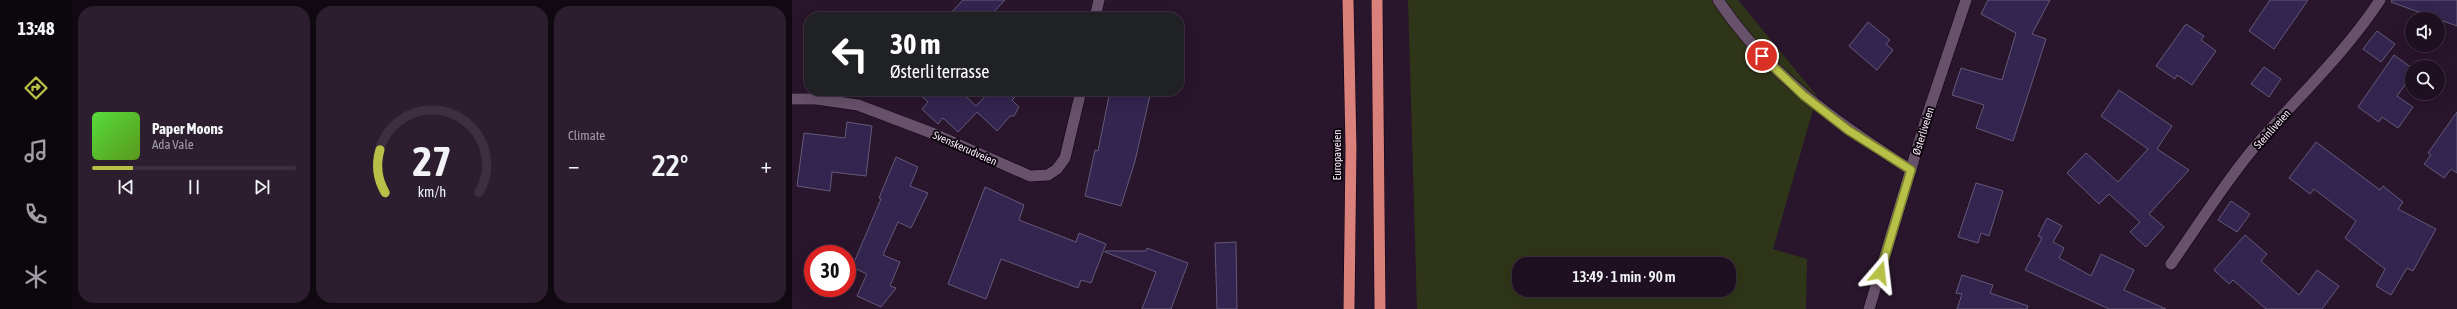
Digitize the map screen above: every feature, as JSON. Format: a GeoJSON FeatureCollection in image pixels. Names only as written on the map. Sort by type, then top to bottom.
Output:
{"type":"FeatureCollection","features":[{"type":"Feature","properties":{"kind":"highway","name":"Europaveien"},"geometry":{"type":"LineString","coordinates":[[1348,0],[1351,148],[1349,309]]}},
{"type":"Feature","properties":{"kind":"highway"},"geometry":{"type":"LineString","coordinates":[[1377,0],[1380,147],[1380,309]]}},
{"type":"Feature","properties":{"kind":"street"},"geometry":{"type":"LineString","coordinates":[[1096,12],[1099,0]]}},
{"type":"Feature","properties":{"kind":"street"},"geometry":{"type":"LineString","coordinates":[[1718,0],[1762,56],[1803,95],[1848,130],[1911,170]]}},
{"type":"Feature","properties":{"kind":"street","name":"Østerliveien"},"geometry":{"type":"LineString","coordinates":[[1869,309],[1911,170],[1966,0]]}},
{"type":"Feature","properties":{"kind":"street","name":"Steinliveien"},"geometry":{"type":"LineString","coordinates":[[2171,264],[2230,177],[2258,143],[2311,86],[2380,0]]}},
{"type":"Feature","properties":{"kind":"street","name":"Svenskerudveien"},"geometry":{"type":"LineString","coordinates":[[792,99],[816,99],[858,105],[936,135],[1030,176],[1048,175],[1057,169],[1065,158],[1080,96]]}},
{"type":"Feature","properties":{"kind":"green space"},"geometry":{"type":"Polygon","coordinates":[[[1408,0],[1738,0],[1817,96],[1773,249],[1807,259],[1806,309],[1417,309],[1408,0]]]}},
{"type":"Feature","properties":{"kind":"building"},"geometry":{"type":"Polygon","coordinates":[[[963,0],[1005,0],[994,12],[952,12],[963,0]]]}},
{"type":"Feature","properties":{"kind":"building"},"geometry":{"type":"Polygon","coordinates":[[[1988,0],[2050,0],[2032,34],[2046,39],[2013,141],[1976,128],[1984,105],[1952,95],[1961,68],[2002,80],[2016,33],[1981,14],[1988,0]]]}},
{"type":"Feature","properties":{"kind":"building"},"geometry":{"type":"Polygon","coordinates":[[[2270,0],[2308,0],[2274,49],[2249,31],[2270,0]]]}},
{"type":"Feature","properties":{"kind":"building"},"geometry":{"type":"Polygon","coordinates":[[[2392,0],[2457,0],[2457,26],[2445,22],[2445,12],[2418,12],[2391,2],[2392,0]]]}},
{"type":"Feature","properties":{"kind":"building"},"geometry":{"type":"Polygon","coordinates":[[[1868,22],[1890,40],[1886,44],[1893,50],[1877,70],[1849,46],[1868,22]]]}},
{"type":"Feature","properties":{"kind":"building"},"geometry":{"type":"Polygon","coordinates":[[[2186,24],[2204,36],[2201,40],[2216,51],[2192,85],[2177,75],[2175,79],[2156,66],[2186,24]]]}},
{"type":"Feature","properties":{"kind":"building"},"geometry":{"type":"Polygon","coordinates":[[[2377,31],[2395,44],[2381,62],[2363,49],[2377,31]]]}},
{"type":"Feature","properties":{"kind":"building"},"geometry":{"type":"Polygon","coordinates":[[[2394,55],[2405,63],[2405,85],[2397,96],[2413,107],[2398,128],[2382,117],[2379,122],[2358,107],[2394,55]]]}},
{"type":"Feature","properties":{"kind":"building"},"geometry":{"type":"Polygon","coordinates":[[[2264,67],[2281,79],[2269,97],[2251,84],[2264,67]]]}},
{"type":"Feature","properties":{"kind":"building"},"geometry":{"type":"Polygon","coordinates":[[[2119,90],[2172,126],[2157,149],[2189,170],[2149,214],[2164,227],[2146,247],[2130,232],[2140,222],[2109,194],[2099,204],[2067,173],[2086,153],[2118,182],[2148,149],[2101,116],[2119,90]]]}},
{"type":"Feature","properties":{"kind":"building"},"geometry":{"type":"Polygon","coordinates":[[[921,96],[965,96],[976,106],[985,96],[1016,96],[1012,100],[1019,107],[1014,116],[1010,116],[997,131],[977,112],[958,132],[943,118],[938,124],[922,109],[928,102],[921,96]]]}},
{"type":"Feature","properties":{"kind":"building"},"geometry":{"type":"Polygon","coordinates":[[[1109,96],[1150,96],[1135,161],[1121,206],[1085,196],[1095,150],[1098,151],[1109,96]]]}},
{"type":"Feature","properties":{"kind":"building"},"geometry":{"type":"Polygon","coordinates":[[[2457,112],[2457,173],[2451,169],[2444,178],[2424,164],[2431,155],[2428,153],[2457,112]]]}},
{"type":"Feature","properties":{"kind":"building"},"geometry":{"type":"Polygon","coordinates":[[[847,122],[872,126],[866,176],[832,172],[830,191],[797,186],[804,133],[845,138],[847,122]]]}},
{"type":"Feature","properties":{"kind":"building"},"geometry":{"type":"Polygon","coordinates":[[[2316,142],[2380,190],[2383,186],[2403,202],[2398,209],[2436,229],[2413,271],[2407,268],[2391,295],[2376,286],[2385,269],[2345,238],[2356,221],[2314,189],[2310,194],[2289,178],[2316,142]]]}},
{"type":"Feature","properties":{"kind":"building"},"geometry":{"type":"Polygon","coordinates":[[[896,157],[918,167],[910,186],[928,193],[911,228],[898,222],[883,255],[900,262],[890,286],[896,288],[881,307],[857,296],[867,274],[856,269],[856,258],[881,199],[879,198],[896,157]]]}},
{"type":"Feature","properties":{"kind":"building"},"geometry":{"type":"Polygon","coordinates":[[[1976,183],[2003,191],[1989,236],[1981,233],[1978,243],[1958,237],[1976,183]]]}},
{"type":"Feature","properties":{"kind":"building"},"geometry":{"type":"Polygon","coordinates":[[[985,187],[1024,205],[1019,220],[1076,242],[1079,233],[1106,244],[1091,283],[1081,280],[1078,288],[1001,259],[986,299],[948,284],[985,187]]]}},
{"type":"Feature","properties":{"kind":"building"},"geometry":{"type":"Polygon","coordinates":[[[2231,201],[2250,214],[2237,232],[2218,220],[2231,201]]]}},
{"type":"Feature","properties":{"kind":"building"},"geometry":{"type":"Polygon","coordinates":[[[2047,218],[2062,226],[2053,242],[2064,248],[2059,258],[2091,276],[2101,254],[2134,270],[2124,290],[2166,309],[2109,309],[2025,270],[2042,238],[2038,236],[2047,218]]]}},
{"type":"Feature","properties":{"kind":"building"},"geometry":{"type":"Polygon","coordinates":[[[2245,235],[2267,254],[2261,261],[2299,295],[2317,270],[2339,286],[2322,309],[2266,309],[2233,280],[2229,284],[2214,270],[2245,235]]]}},
{"type":"Feature","properties":{"kind":"building"},"geometry":{"type":"Polygon","coordinates":[[[1236,242],[1237,309],[1217,309],[1215,243],[1236,242]]]}},
{"type":"Feature","properties":{"kind":"building"},"geometry":{"type":"Polygon","coordinates":[[[1147,248],[1188,263],[1171,309],[1142,309],[1156,272],[1105,252],[1146,251],[1147,248]]]}},
{"type":"Feature","properties":{"kind":"building"},"geometry":{"type":"Polygon","coordinates":[[[1962,275],[1993,285],[1990,293],[2028,306],[2027,309],[1957,309],[1962,294],[1956,293],[1962,275]]]}},
{"type":"Feature","properties":{"kind":"route"},"geometry":{"type":"LineString","coordinates":[[1762,56],[1803,95],[1848,130],[1911,170],[1880,273]]}}]}
